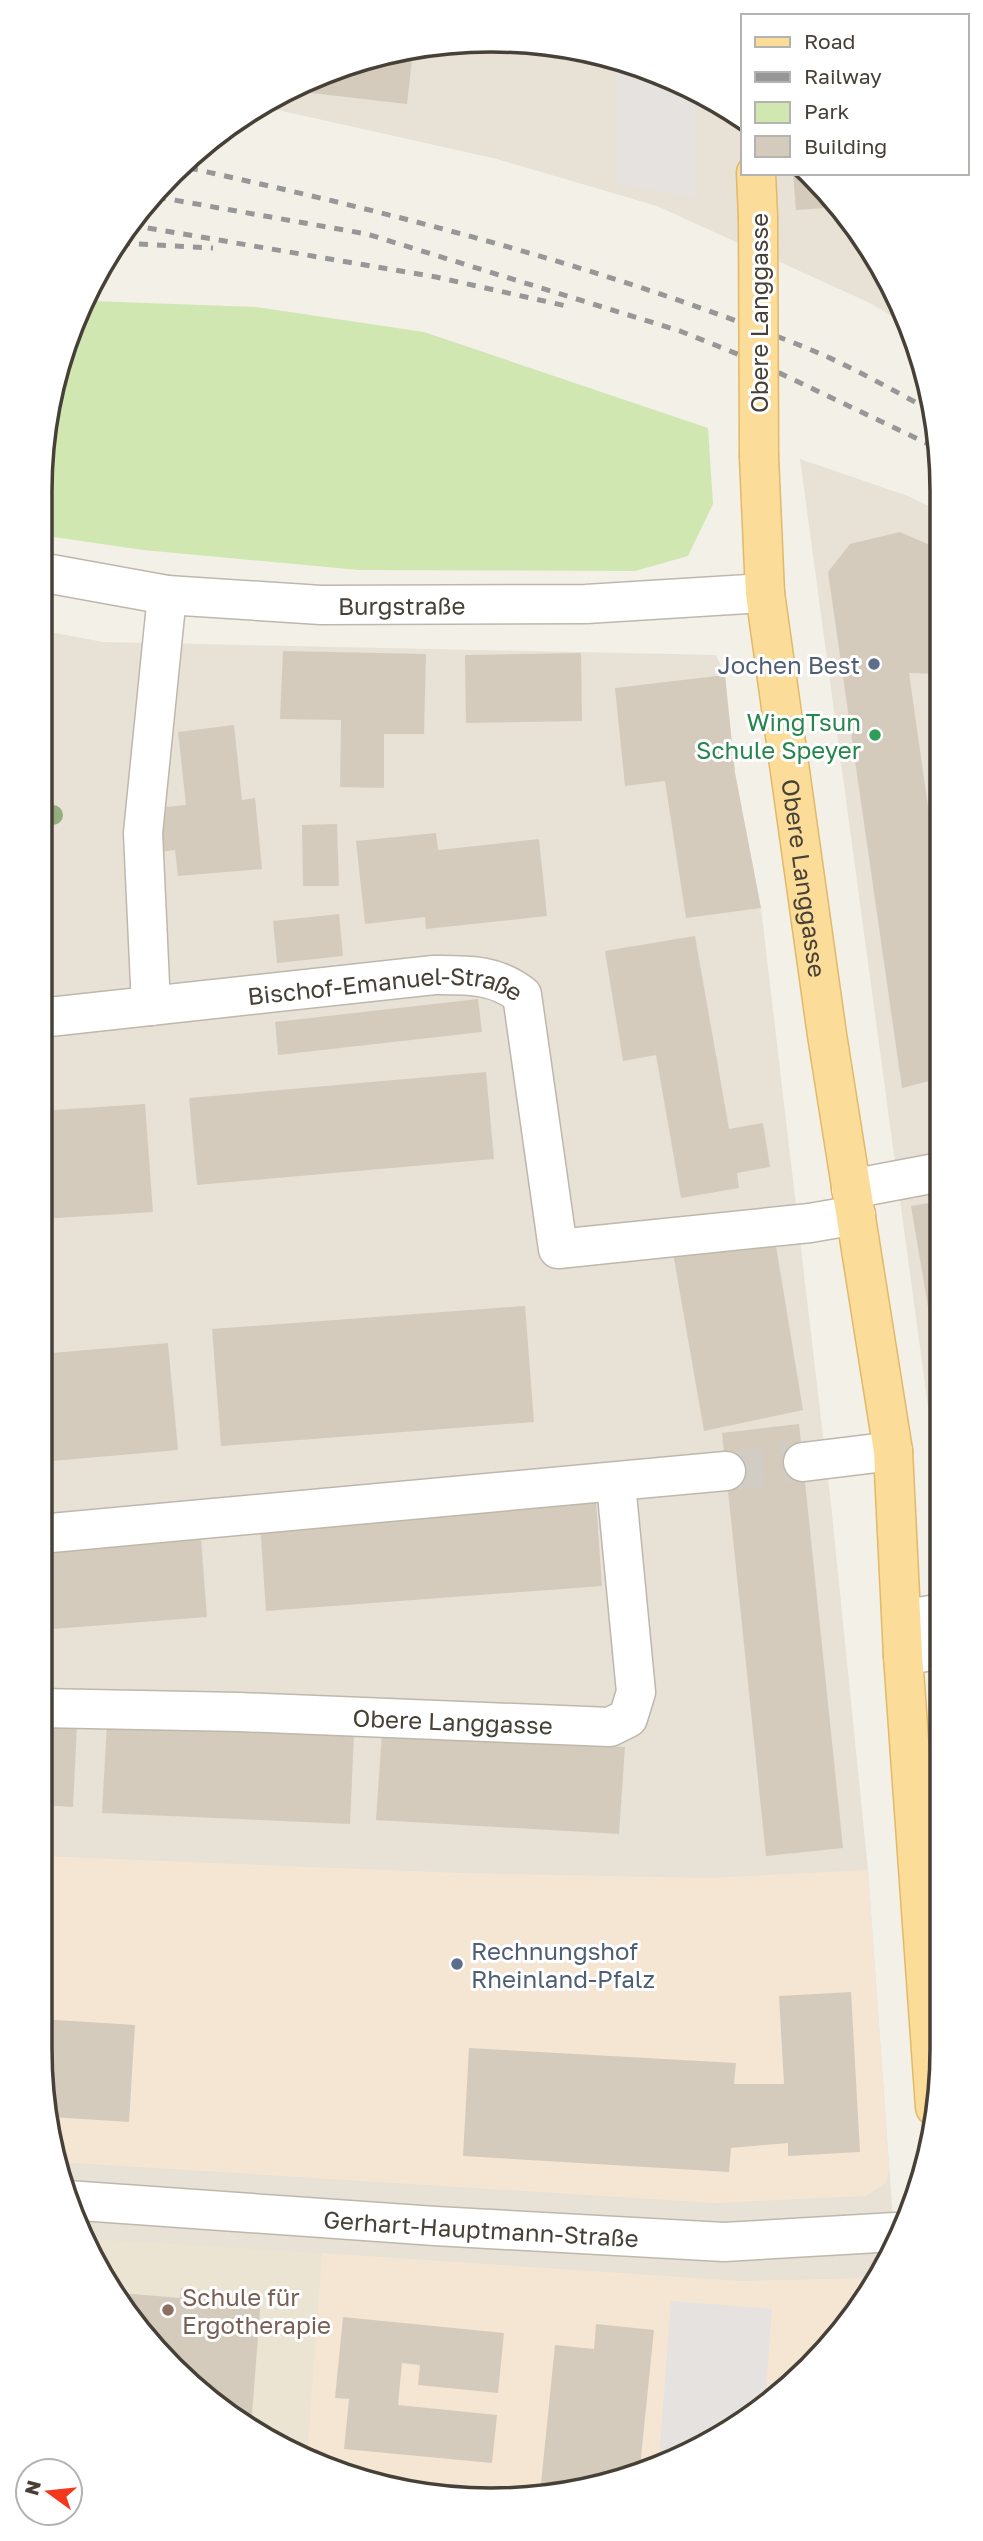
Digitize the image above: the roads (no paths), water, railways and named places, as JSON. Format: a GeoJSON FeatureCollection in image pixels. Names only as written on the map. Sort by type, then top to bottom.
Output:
{"type":"FeatureCollection","features":[{"type":"Feature","properties":{"kind":"main road","name":"Obere Langgasse"},"geometry":{"type":"LineString","coordinates":[[756,175],[759,457],[765,593],[853,1202],[893,1451],[903,1638],[930,1925]]}},
{"type":"Feature","properties":{"kind":"street","name":"Burgstraße"},"geometry":{"type":"LineString","coordinates":[[52,574],[167,595],[335,605],[586,604],[765,593]]}},
{"type":"Feature","properties":{"kind":"street"},"geometry":{"type":"LineString","coordinates":[[152,1006],[143,833],[167,595]]}},
{"type":"Feature","properties":{"kind":"street","name":"Bischof-Emanuel-Straße"},"geometry":{"type":"LineString","coordinates":[[52,1017],[434,975],[480,975],[506,983],[522,995],[558,1249],[810,1223],[853,1202]]}},
{"type":"Feature","properties":{"kind":"street"},"geometry":{"type":"LineString","coordinates":[[853,1202],[930,1176]]}},
{"type":"Feature","properties":{"kind":"street"},"geometry":{"type":"LineString","coordinates":[[803,1462],[893,1451]]}},
{"type":"Feature","properties":{"kind":"street"},"geometry":{"type":"LineString","coordinates":[[52,1533],[238,1514],[615,1484],[726,1471]]}},
{"type":"Feature","properties":{"kind":"street","name":"Obere Langgasse"},"geometry":{"type":"LineString","coordinates":[[52,1708],[610,1727],[628,1718],[636,1692],[615,1484]]}},
{"type":"Feature","properties":{"kind":"street"},"geometry":{"type":"LineString","coordinates":[[903,1638],[930,1620]]}},
{"type":"Feature","properties":{"kind":"street"},"geometry":{"type":"LineString","coordinates":[[903,1638],[930,1646]]}},
{"type":"Feature","properties":{"kind":"street","name":"Gerhart-Hauptmann-Straße"},"geometry":{"type":"LineString","coordinates":[[80,2201],[435,2226],[724,2242],[890,2232]]}},
{"type":"Feature","properties":{"kind":"tunnel"},"geometry":{"type":"LineString","coordinates":[[726,1471],[803,1462]]}},
{"type":"Feature","properties":{"kind":"railway"},"geometry":{"type":"LineString","coordinates":[[194,169],[425,224],[503,245],[657,293],[825,356],[922,406]]}},
{"type":"Feature","properties":{"kind":"railway"},"geometry":{"type":"LineString","coordinates":[[165,198],[367,234],[680,331],[750,359],[928,444]]}},
{"type":"Feature","properties":{"kind":"railway"},"geometry":{"type":"LineString","coordinates":[[141,227],[436,277],[571,307]]}},
{"type":"Feature","properties":{"kind":"railway"},"geometry":{"type":"LineString","coordinates":[[129,243],[213,248]]}},
{"type":"Feature","properties":{"kind":"place","name":"Jochen Best"},"geometry":{"type":"Point","coordinates":[874,664]}},
{"type":"Feature","properties":{"kind":"place","name":"WingTsun Schule Speyer"},"geometry":{"type":"Point","coordinates":[875,735]}},
{"type":"Feature","properties":{"kind":"place","name":"Rechnungshof Rheinland-Pfalz"},"geometry":{"type":"Point","coordinates":[457,1964]}},
{"type":"Feature","properties":{"kind":"place","name":"Schule für Ergotherapie"},"geometry":{"type":"Point","coordinates":[168,2310]}}]}
